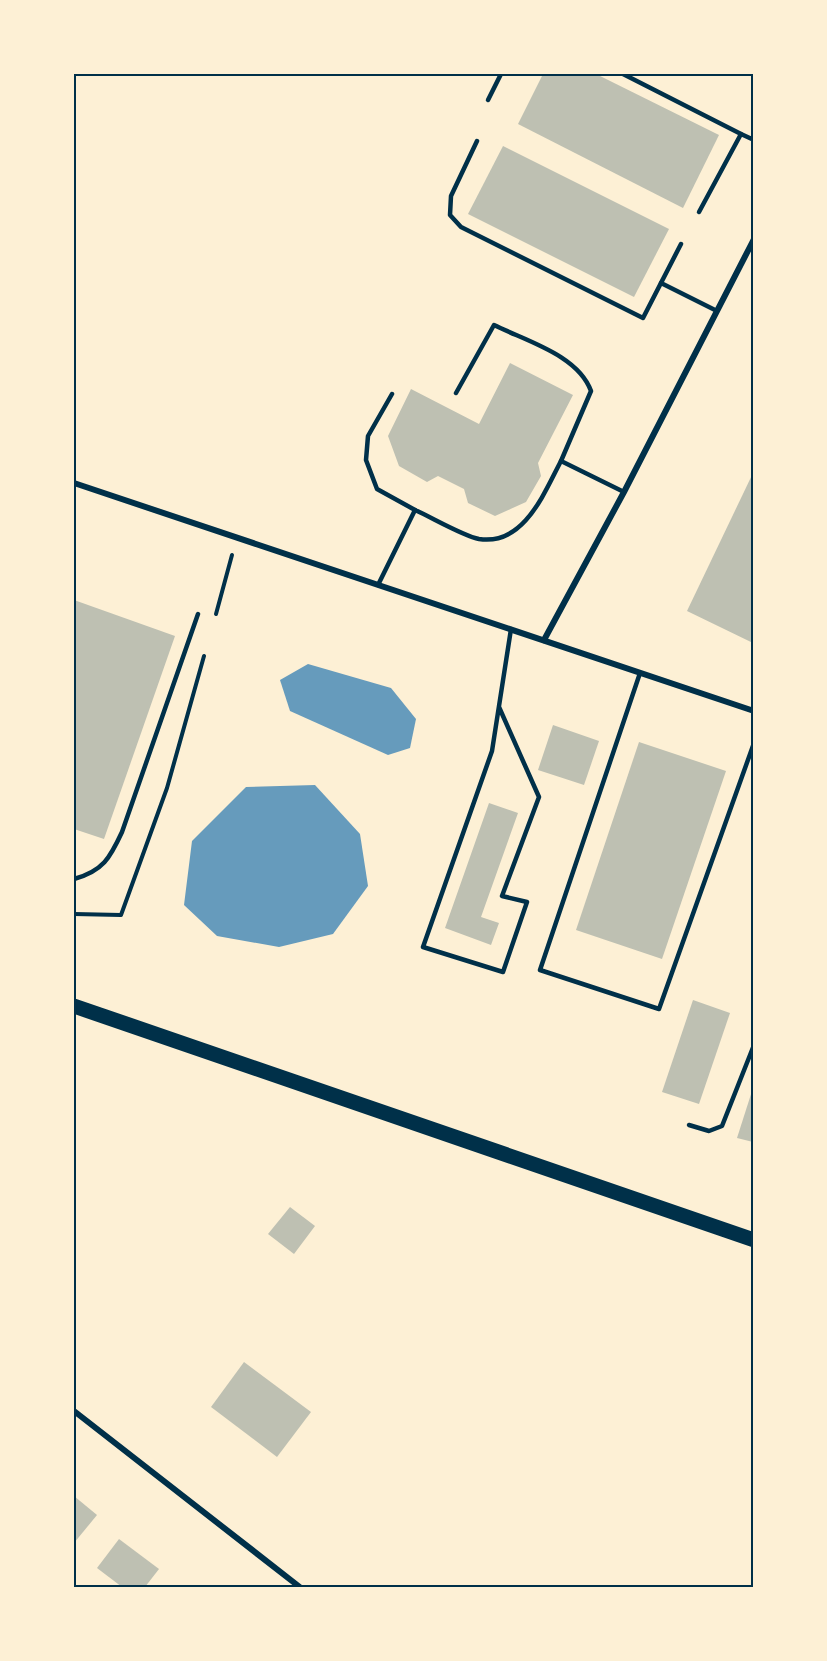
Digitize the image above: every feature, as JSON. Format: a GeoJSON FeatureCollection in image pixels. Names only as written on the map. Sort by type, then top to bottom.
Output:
{"type":"FeatureCollection","features":[{"type":"Feature","properties":{"kind":"main road"},"geometry":{"type":"LineString","coordinates":[[74,1006],[753,1240]]}},
{"type":"Feature","properties":{"kind":"street"},"geometry":{"type":"LineString","coordinates":[[543,640],[624,492],[753,239]]}},
{"type":"Feature","properties":{"kind":"street"},"geometry":{"type":"LineString","coordinates":[[74,483],[237,540],[753,711]]}},
{"type":"Feature","properties":{"kind":"street"},"geometry":{"type":"LineString","coordinates":[[74,1411],[301,1587]]}},
{"type":"Feature","properties":{"kind":"lane"},"geometry":{"type":"LineString","coordinates":[[488,100],[501,74]]}},
{"type":"Feature","properties":{"kind":"lane"},"geometry":{"type":"LineString","coordinates":[[623,74],[753,140]]}},
{"type":"Feature","properties":{"kind":"lane"},"geometry":{"type":"LineString","coordinates":[[699,212],[741,134]]}},
{"type":"Feature","properties":{"kind":"lane"},"geometry":{"type":"LineString","coordinates":[[477,141],[451,196],[450,216],[461,227],[643,318],[681,244]]}},
{"type":"Feature","properties":{"kind":"lane"},"geometry":{"type":"LineString","coordinates":[[661,283],[717,311]]}},
{"type":"Feature","properties":{"kind":"lane"},"geometry":{"type":"LineString","coordinates":[[392,394],[368,436],[366,460],[378,489],[415,510],[479,539],[510,535],[531,516],[561,461],[591,391],[585,375],[569,362],[494,325],[456,393]]}},
{"type":"Feature","properties":{"kind":"lane"},"geometry":{"type":"LineString","coordinates":[[561,461],[624,492]]}},
{"type":"Feature","properties":{"kind":"lane"},"geometry":{"type":"LineString","coordinates":[[378,585],[415,510]]}},
{"type":"Feature","properties":{"kind":"lane"},"geometry":{"type":"LineString","coordinates":[[74,879],[98,870],[111,856],[123,832],[198,614]]}},
{"type":"Feature","properties":{"kind":"lane"},"geometry":{"type":"LineString","coordinates":[[499,707],[539,796],[502,896],[527,902],[503,972],[423,947],[492,751],[511,629]]}},
{"type":"Feature","properties":{"kind":"lane"},"geometry":{"type":"LineString","coordinates":[[640,673],[540,970],[660,1009],[753,743]]}},
{"type":"Feature","properties":{"kind":"lane"},"geometry":{"type":"LineString","coordinates":[[689,1125],[709,1131],[722,1126],[753,1045]]}},
{"type":"Feature","properties":{"kind":"path"},"geometry":{"type":"LineString","coordinates":[[214,619],[237,540]]}},
{"type":"Feature","properties":{"kind":"path"},"geometry":{"type":"LineString","coordinates":[[74,914],[121,915],[167,788],[205,653]]}},
{"type":"Feature","properties":{"kind":"water"},"geometry":{"type":"Polygon","coordinates":[[[308,664],[391,688],[416,719],[410,748],[388,755],[290,711],[280,680],[308,664]]]}},
{"type":"Feature","properties":{"kind":"water"},"geometry":{"type":"Polygon","coordinates":[[[315,785],[360,834],[368,886],[333,934],[279,947],[217,936],[184,905],[192,841],[246,787],[315,785]]]}},
{"type":"Feature","properties":{"kind":"building"},"geometry":{"type":"Polygon","coordinates":[[[543,74],[596,74],[719,135],[683,208],[518,124],[543,74]]]}},
{"type":"Feature","properties":{"kind":"building"},"geometry":{"type":"Polygon","coordinates":[[[503,146],[669,229],[634,297],[468,214],[503,146]]]}},
{"type":"Feature","properties":{"kind":"building"},"geometry":{"type":"Polygon","coordinates":[[[510,363],[573,395],[538,463],[541,476],[526,502],[495,516],[468,503],[464,489],[438,476],[427,482],[399,466],[388,436],[411,389],[479,424],[510,363]]]}},
{"type":"Feature","properties":{"kind":"building"},"geometry":{"type":"Polygon","coordinates":[[[753,473],[753,643],[687,611],[753,473]]]}},
{"type":"Feature","properties":{"kind":"building"},"geometry":{"type":"Polygon","coordinates":[[[74,600],[175,636],[104,839],[74,829],[74,600]]]}},
{"type":"Feature","properties":{"kind":"building"},"geometry":{"type":"Polygon","coordinates":[[[553,725],[599,741],[584,785],[538,770],[553,725]]]}},
{"type":"Feature","properties":{"kind":"building"},"geometry":{"type":"Polygon","coordinates":[[[639,742],[726,771],[662,959],[576,930],[639,742]]]}},
{"type":"Feature","properties":{"kind":"building"},"geometry":{"type":"Polygon","coordinates":[[[489,803],[518,813],[481,917],[499,923],[491,945],[445,928],[489,803]]]}},
{"type":"Feature","properties":{"kind":"building"},"geometry":{"type":"Polygon","coordinates":[[[693,1000],[730,1013],[699,1104],[662,1092],[693,1000]]]}},
{"type":"Feature","properties":{"kind":"building"},"geometry":{"type":"Polygon","coordinates":[[[753,1092],[753,1142],[737,1138],[753,1092]]]}},
{"type":"Feature","properties":{"kind":"building"},"geometry":{"type":"Polygon","coordinates":[[[290,1207],[315,1226],[294,1254],[268,1234],[290,1207]]]}},
{"type":"Feature","properties":{"kind":"building"},"geometry":{"type":"Polygon","coordinates":[[[244,1362],[311,1412],[277,1457],[211,1407],[244,1362]]]}},
{"type":"Feature","properties":{"kind":"building"},"geometry":{"type":"Polygon","coordinates":[[[74,1496],[97,1515],[74,1543],[74,1496]]]}},
{"type":"Feature","properties":{"kind":"building"},"geometry":{"type":"Polygon","coordinates":[[[119,1539],[159,1569],[145,1587],[122,1587],[97,1568],[119,1539]]]}}]}
